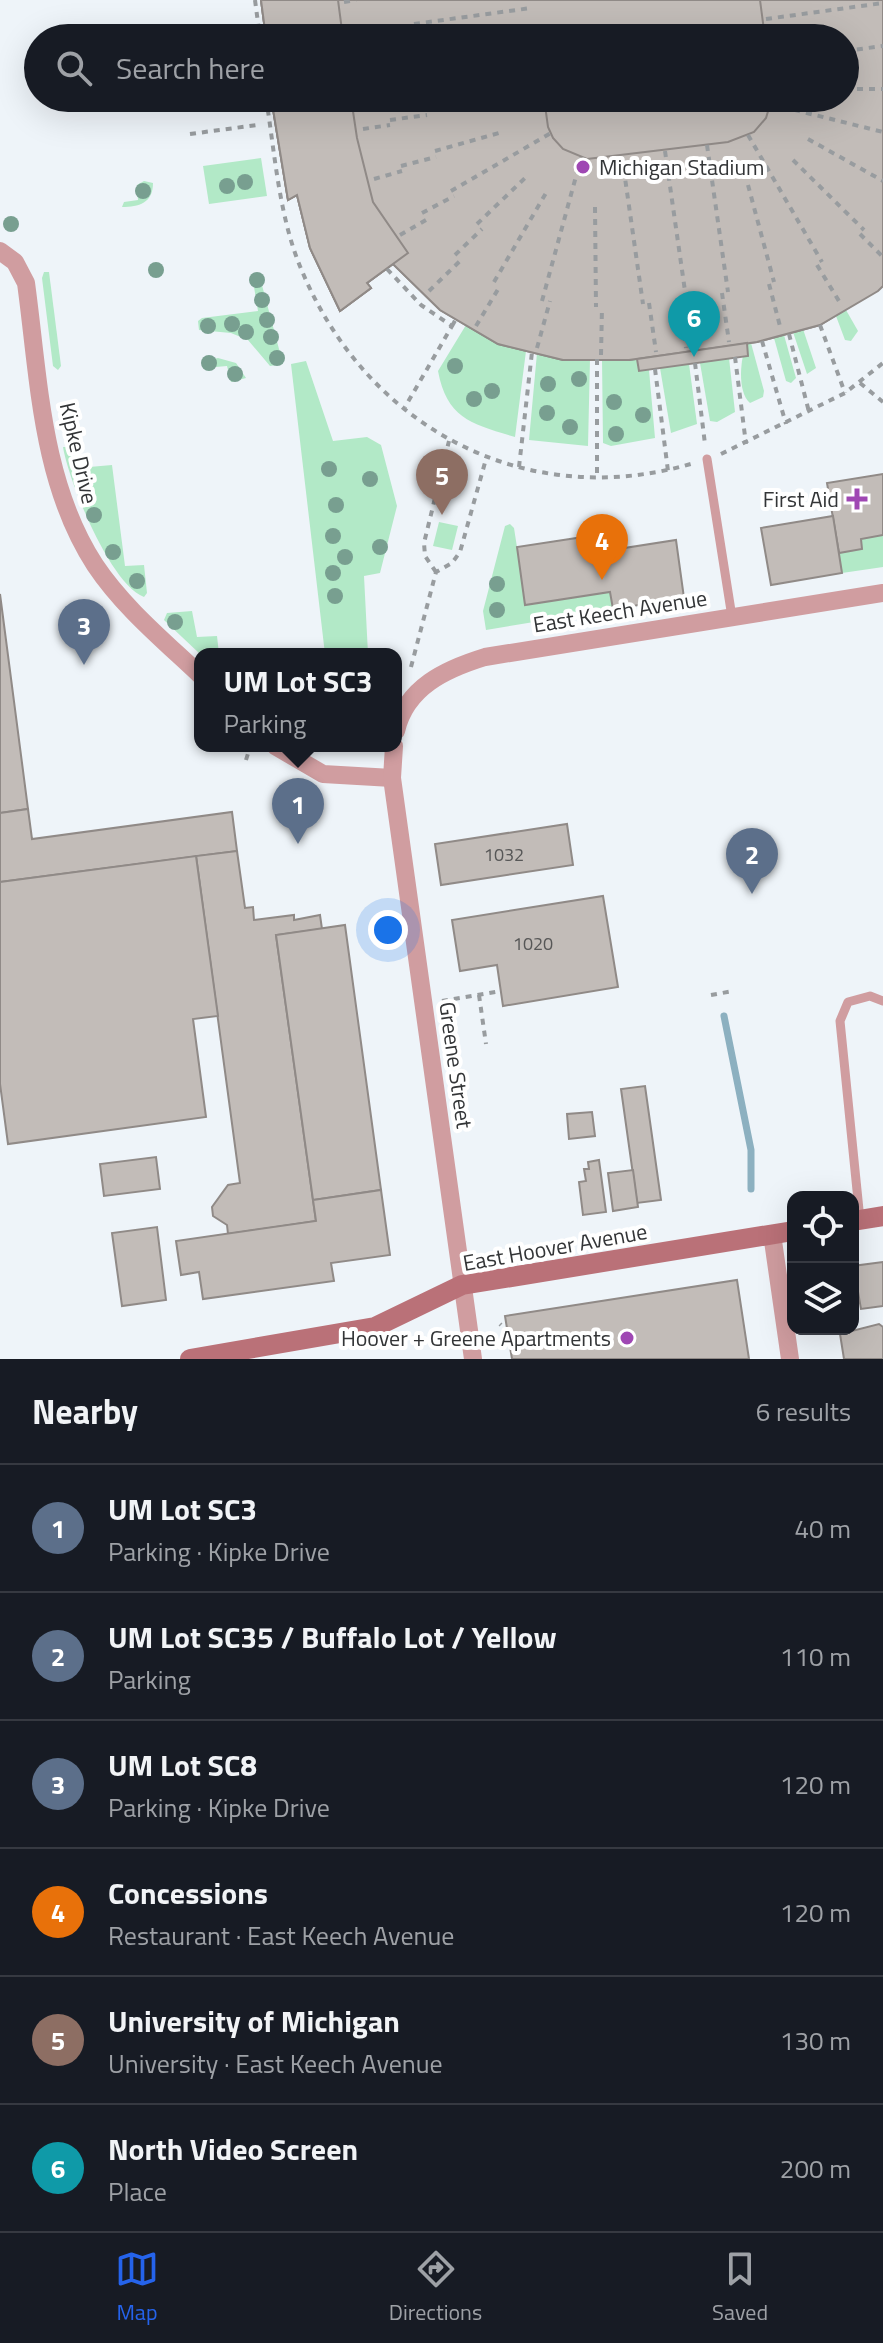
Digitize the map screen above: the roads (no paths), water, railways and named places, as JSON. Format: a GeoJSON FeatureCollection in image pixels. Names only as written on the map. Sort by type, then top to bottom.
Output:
{"type":"FeatureCollection","features":[{"type":"Feature","properties":{"kind":"street","name":"Kipke Drive"},"geometry":{"type":"LineString","coordinates":[[0,251],[15,262],[26,283],[49,447],[71,522],[96,566],[129,608],[194,669]]}},
{"type":"Feature","properties":{"kind":"street","name":"East Keech Avenue"},"geometry":{"type":"LineString","coordinates":[[402,716],[417,693],[456,666],[485,657],[883,593]]}},
{"type":"Feature","properties":{"kind":"street"},"geometry":{"type":"LineString","coordinates":[[285,752],[323,774],[392,778],[394,752]]}},
{"type":"Feature","properties":{"kind":"street","name":"Greene Street"},"geometry":{"type":"LineString","coordinates":[[392,778],[473,1359]]}},
{"type":"Feature","properties":{"kind":"street"},"geometry":{"type":"LineString","coordinates":[[859,1220],[883,1216]]}},
{"type":"Feature","properties":{"kind":"street"},"geometry":{"type":"LineString","coordinates":[[783,1232],[790,1359]]}},
{"type":"Feature","properties":{"kind":"street","name":"East Hoover Avenue"},"geometry":{"type":"LineString","coordinates":[[190,1359],[375,1327],[462,1285],[783,1232]]}},
{"type":"Feature","properties":{"kind":"lane"},"geometry":{"type":"LineString","coordinates":[[707,459],[732,617]]}},
{"type":"Feature","properties":{"kind":"lane"},"geometry":{"type":"LineString","coordinates":[[854,1191],[840,1021],[848,1002],[870,996],[883,1001]]}},
{"type":"Feature","properties":{"kind":"waterway"},"geometry":{"type":"LineString","coordinates":[[724,1016],[751,1150],[751,1189]]}},
{"type":"Feature","properties":{"kind":"place","name":"Michigan Stadium"},"geometry":{"type":"Point","coordinates":[583,167]}},
{"type":"Feature","properties":{"kind":"place","name":"North Video Screen"},"geometry":{"type":"Point","coordinates":[694,357]}},
{"type":"Feature","properties":{"kind":"place","name":"First Aid"},"geometry":{"type":"Point","coordinates":[857,499]}},
{"type":"Feature","properties":{"kind":"place","name":"University of Michigan"},"geometry":{"type":"Point","coordinates":[442,515]}},
{"type":"Feature","properties":{"kind":"place","name":"Concessions"},"geometry":{"type":"Point","coordinates":[602,580]}},
{"type":"Feature","properties":{"kind":"place","name":"UM Lot SC8"},"geometry":{"type":"Point","coordinates":[84,665]}},
{"type":"Feature","properties":{"kind":"place","name":"UM Lot SC3"},"geometry":{"type":"Point","coordinates":[298,844]}},
{"type":"Feature","properties":{"kind":"place","name":"UM Lot SC35 / Buffalo Lot / Yellow"},"geometry":{"type":"Point","coordinates":[752,894]}},
{"type":"Feature","properties":{"kind":"place","name":"Hoover + Greene Apartments"},"geometry":{"type":"Point","coordinates":[627,1338]}}]}
